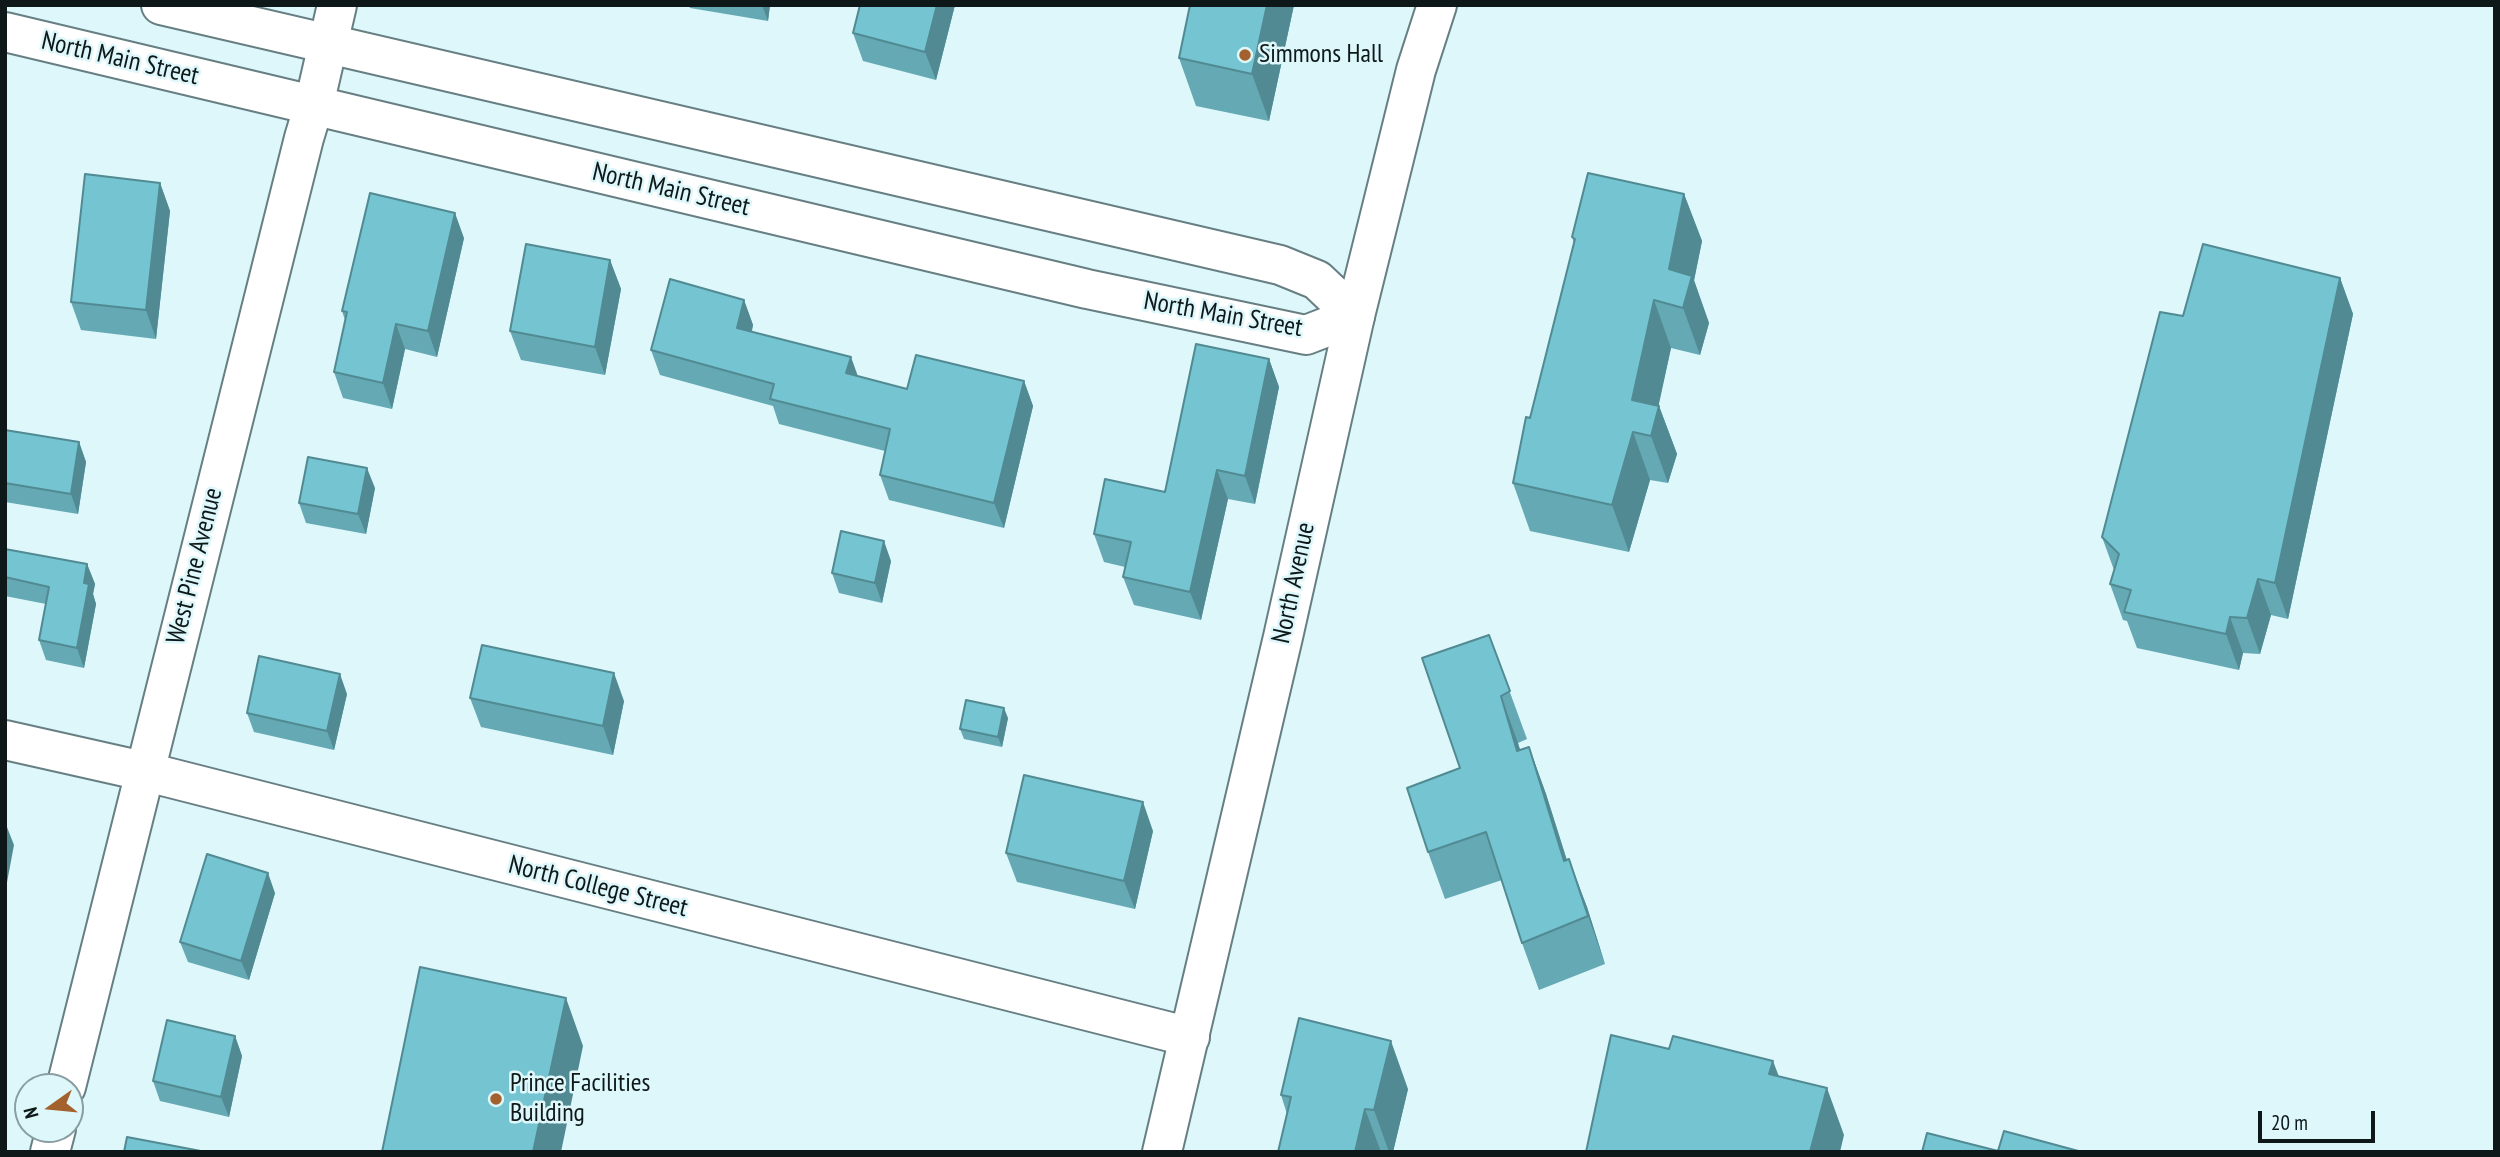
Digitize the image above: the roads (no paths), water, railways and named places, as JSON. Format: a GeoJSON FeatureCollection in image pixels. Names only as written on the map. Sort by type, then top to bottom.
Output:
{"type":"FeatureCollection","features":[{"type":"Feature","properties":{"kind":"street","name":"North Main Street"},"geometry":{"type":"LineString","coordinates":[[5,32],[1073,285],[1306,335],[1355,316],[1317,279],[1280,265],[161,5]]}},
{"type":"Feature","properties":{"kind":"street","name":"West Pine Avenue"},"geometry":{"type":"LineString","coordinates":[[69,1073],[337,5]]}},
{"type":"Feature","properties":{"kind":"street","name":"North Avenue"},"geometry":{"type":"LineString","coordinates":[[1162,1152],[1355,316],[1416,70],[1435,11]]}},
{"type":"Feature","properties":{"kind":"street","name":"North College Street"},"geometry":{"type":"LineString","coordinates":[[5,740],[143,771],[1190,1037]]}},
{"type":"Feature","properties":{"kind":"place","name":"Simmons Hall"},"geometry":{"type":"Point","coordinates":[1245,55]}},
{"type":"Feature","properties":{"kind":"place","name":"Prince Facilities Building"},"geometry":{"type":"Point","coordinates":[496,1099]}}]}
